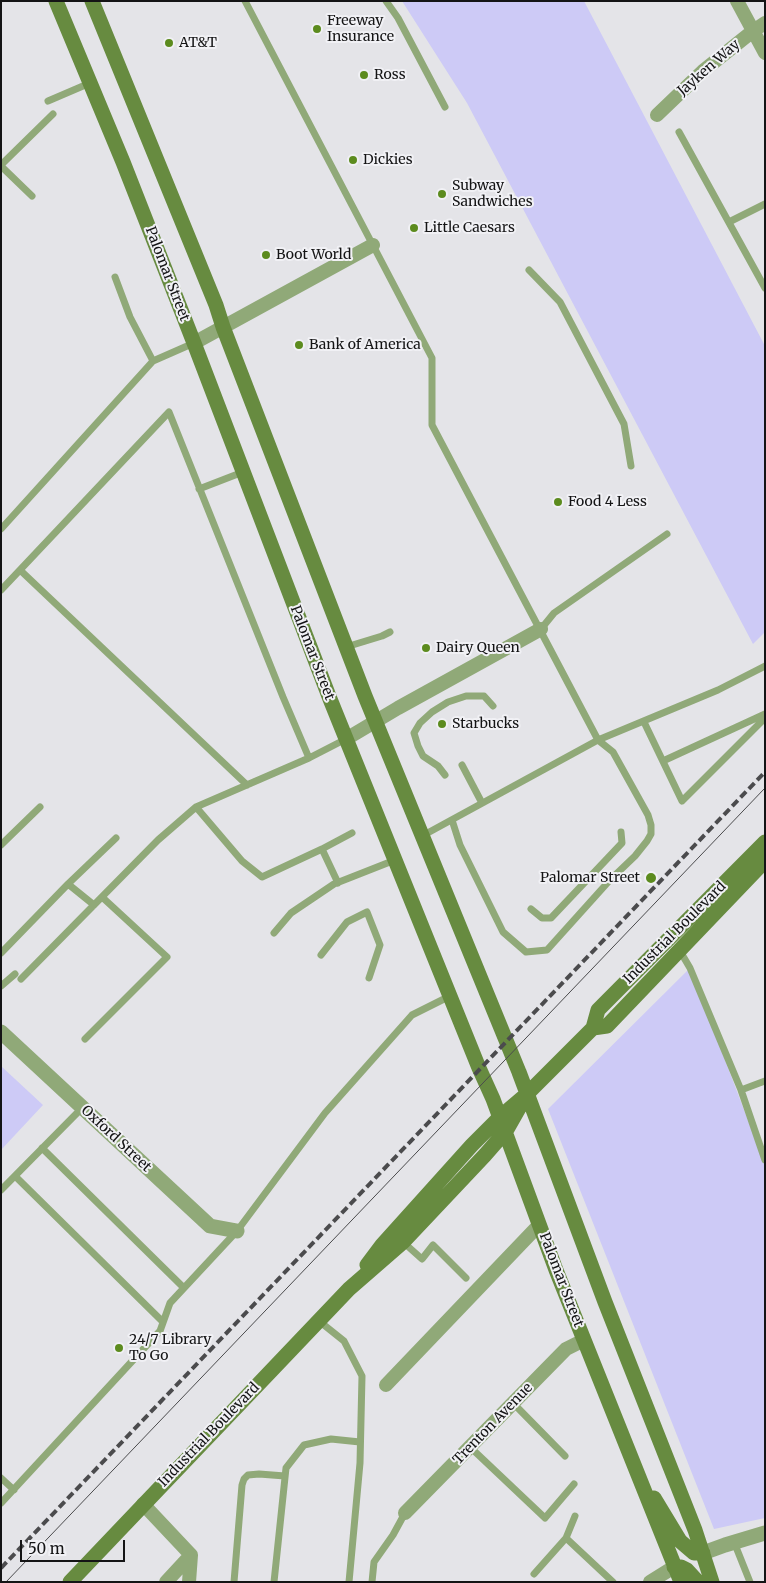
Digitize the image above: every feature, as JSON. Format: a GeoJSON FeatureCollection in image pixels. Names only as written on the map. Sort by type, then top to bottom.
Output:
{"type":"FeatureCollection","features":[{"type":"Feature","properties":{"kind":"main road","name":"Palomar Street"},"geometry":{"type":"LineString","coordinates":[[56,1],[121,156],[346,739],[503,1124],[584,1340],[681,1582]]}},
{"type":"Feature","properties":{"kind":"main road"},"geometry":{"type":"LineString","coordinates":[[92,1],[206,278],[223,327],[375,722],[519,1072],[605,1302],[695,1530],[712,1582]]}},
{"type":"Feature","properties":{"kind":"main road","name":"Industrial Boulevard"},"geometry":{"type":"LineString","coordinates":[[70,1582],[142,1504],[349,1289],[403,1242],[527,1094],[593,1028],[598,1010],[765,842]]}},
{"type":"Feature","properties":{"kind":"main road","name":"Industrial Boulevard"},"geometry":{"type":"LineString","coordinates":[[593,1028],[607,1026],[765,862]]}},
{"type":"Feature","properties":{"kind":"main road","name":"Industrial Boulevard"},"geometry":{"type":"LineString","coordinates":[[349,1289],[382,1245],[472,1145],[503,1124]]}},
{"type":"Feature","properties":{"kind":"main road"},"geometry":{"type":"LineString","coordinates":[[636,1472],[662,1509],[680,1541],[694,1553],[703,1553]]}},
{"type":"Feature","properties":{"kind":"main road"},"geometry":{"type":"LineString","coordinates":[[674,1567],[681,1567],[687,1570],[698,1582]]}},
{"type":"Feature","properties":{"kind":"street"},"geometry":{"type":"LineString","coordinates":[[737,1],[759,27],[765,53]]}},
{"type":"Feature","properties":{"kind":"street","name":"Jayken Way"},"geometry":{"type":"LineString","coordinates":[[657,116],[703,71],[759,27]]}},
{"type":"Feature","properties":{"kind":"street"},"geometry":{"type":"LineString","coordinates":[[194,343],[373,245]]}},
{"type":"Feature","properties":{"kind":"street"},"geometry":{"type":"LineString","coordinates":[[346,739],[541,629]]}},
{"type":"Feature","properties":{"kind":"street","name":"Oxford Street"},"geometry":{"type":"LineString","coordinates":[[1,1032],[210,1226],[237,1231]]}},
{"type":"Feature","properties":{"kind":"street"},"geometry":{"type":"LineString","coordinates":[[386,1385],[540,1225]]}},
{"type":"Feature","properties":{"kind":"street","name":"Trenton Avenue"},"geometry":{"type":"LineString","coordinates":[[405,1513],[566,1349],[584,1340]]}},
{"type":"Feature","properties":{"kind":"street"},"geometry":{"type":"LineString","coordinates":[[142,1504],[191,1555],[189,1582]]}},
{"type":"Feature","properties":{"kind":"street"},"geometry":{"type":"LineString","coordinates":[[703,1553],[765,1533]]}},
{"type":"Feature","properties":{"kind":"street"},"geometry":{"type":"LineString","coordinates":[[166,1582],[191,1555]]}},
{"type":"Feature","properties":{"kind":"street"},"geometry":{"type":"LineString","coordinates":[[650,1582],[674,1567]]}},
{"type":"Feature","properties":{"kind":"lane"},"geometry":{"type":"LineString","coordinates":[[244,1],[432,358],[432,424],[598,740],[613,752],[648,815],[651,834],[634,856],[547,950],[526,952],[503,932],[460,845],[452,820]]}},
{"type":"Feature","properties":{"kind":"lane"},"geometry":{"type":"LineString","coordinates":[[386,1],[398,18],[445,107]]}},
{"type":"Feature","properties":{"kind":"lane"},"geometry":{"type":"LineString","coordinates":[[48,100],[90,83]]}},
{"type":"Feature","properties":{"kind":"lane"},"geometry":{"type":"LineString","coordinates":[[32,196],[1,166],[53,114]]}},
{"type":"Feature","properties":{"kind":"lane"},"geometry":{"type":"LineString","coordinates":[[679,132],[765,288]]}},
{"type":"Feature","properties":{"kind":"lane"},"geometry":{"type":"LineString","coordinates":[[729,222],[765,204]]}},
{"type":"Feature","properties":{"kind":"lane"},"geometry":{"type":"LineString","coordinates":[[529,270],[560,302],[624,424],[631,466]]}},
{"type":"Feature","properties":{"kind":"lane"},"geometry":{"type":"LineString","coordinates":[[115,276],[130,317],[153,361]]}},
{"type":"Feature","properties":{"kind":"lane"},"geometry":{"type":"LineString","coordinates":[[1,530],[153,361],[194,343]]}},
{"type":"Feature","properties":{"kind":"lane"},"geometry":{"type":"LineString","coordinates":[[1,590],[169,412],[308,758]]}},
{"type":"Feature","properties":{"kind":"lane"},"geometry":{"type":"LineString","coordinates":[[200,489],[243,472]]}},
{"type":"Feature","properties":{"kind":"lane"},"geometry":{"type":"LineString","coordinates":[[541,629],[554,613],[667,534]]}},
{"type":"Feature","properties":{"kind":"lane"},"geometry":{"type":"LineString","coordinates":[[20,570],[248,785]]}},
{"type":"Feature","properties":{"kind":"lane"},"geometry":{"type":"LineString","coordinates":[[346,647],[390,632]]}},
{"type":"Feature","properties":{"kind":"lane"},"geometry":{"type":"LineString","coordinates":[[422,836],[598,740],[718,690],[765,666]]}},
{"type":"Feature","properties":{"kind":"lane"},"geometry":{"type":"LineString","coordinates":[[445,775],[438,766],[423,756],[418,746],[414,733],[420,723],[432,712],[448,702],[466,696],[484,696],[493,706]]}},
{"type":"Feature","properties":{"kind":"lane"},"geometry":{"type":"LineString","coordinates":[[644,722],[682,801],[765,716]]}},
{"type":"Feature","properties":{"kind":"lane"},"geometry":{"type":"LineString","coordinates":[[663,761],[765,716]]}},
{"type":"Feature","properties":{"kind":"lane"},"geometry":{"type":"LineString","coordinates":[[1,986],[18,977],[94,905],[158,840],[196,807],[308,758],[346,739]]}},
{"type":"Feature","properties":{"kind":"lane"},"geometry":{"type":"LineString","coordinates":[[462,765],[482,803]]}},
{"type":"Feature","properties":{"kind":"lane"},"geometry":{"type":"LineString","coordinates":[[3,841],[40,807]]}},
{"type":"Feature","properties":{"kind":"lane"},"geometry":{"type":"LineString","coordinates":[[196,807],[242,860],[262,876],[322,849],[352,833]]}},
{"type":"Feature","properties":{"kind":"lane"},"geometry":{"type":"LineString","coordinates":[[531,909],[542,918],[551,918],[622,843],[621,832]]}},
{"type":"Feature","properties":{"kind":"lane"},"geometry":{"type":"LineString","coordinates":[[1,953],[116,838]]}},
{"type":"Feature","properties":{"kind":"lane"},"geometry":{"type":"LineString","coordinates":[[322,849],[338,882]]}},
{"type":"Feature","properties":{"kind":"lane"},"geometry":{"type":"LineString","coordinates":[[274,933],[291,913],[338,882],[395,860]]}},
{"type":"Feature","properties":{"kind":"lane"},"geometry":{"type":"LineString","coordinates":[[68,884],[94,905]]}},
{"type":"Feature","properties":{"kind":"lane"},"geometry":{"type":"LineString","coordinates":[[85,1039],[166,957],[102,897]]}},
{"type":"Feature","properties":{"kind":"lane"},"geometry":{"type":"LineString","coordinates":[[322,955],[347,922],[367,912],[380,945],[369,978]]}},
{"type":"Feature","properties":{"kind":"lane"},"geometry":{"type":"LineString","coordinates":[[680,950],[690,968],[741,1090],[765,1160]]}},
{"type":"Feature","properties":{"kind":"lane"},"geometry":{"type":"LineString","coordinates":[[1,1503],[160,1332],[170,1303],[237,1231],[325,1112],[412,1015],[450,996]]}},
{"type":"Feature","properties":{"kind":"lane"},"geometry":{"type":"LineString","coordinates":[[741,1090],[765,1081]]}},
{"type":"Feature","properties":{"kind":"lane"},"geometry":{"type":"LineString","coordinates":[[1,1190],[82,1108]]}},
{"type":"Feature","properties":{"kind":"lane"},"geometry":{"type":"LineString","coordinates":[[42,1148],[184,1288]]}},
{"type":"Feature","properties":{"kind":"lane"},"geometry":{"type":"LineString","coordinates":[[15,1176],[163,1322]]}},
{"type":"Feature","properties":{"kind":"lane"},"geometry":{"type":"LineString","coordinates":[[403,1242],[422,1259],[433,1245],[466,1278]]}},
{"type":"Feature","properties":{"kind":"lane"},"geometry":{"type":"LineString","coordinates":[[319,1321],[344,1341],[362,1376],[360,1463],[348,1582]]}},
{"type":"Feature","properties":{"kind":"lane"},"geometry":{"type":"LineString","coordinates":[[513,1403],[565,1456]]}},
{"type":"Feature","properties":{"kind":"lane"},"geometry":{"type":"LineString","coordinates":[[274,1582],[286,1468],[304,1445],[331,1439],[360,1442]]}},
{"type":"Feature","properties":{"kind":"lane"},"geometry":{"type":"LineString","coordinates":[[470,1447],[545,1518],[574,1484]]}},
{"type":"Feature","properties":{"kind":"lane"},"geometry":{"type":"LineString","coordinates":[[234,1582],[244,1479],[248,1475],[259,1474],[285,1476]]}},
{"type":"Feature","properties":{"kind":"lane"},"geometry":{"type":"LineString","coordinates":[[1,1478],[14,1490]]}},
{"type":"Feature","properties":{"kind":"lane"},"geometry":{"type":"LineString","coordinates":[[372,1582],[374,1562],[393,1535],[405,1513]]}},
{"type":"Feature","properties":{"kind":"lane"},"geometry":{"type":"LineString","coordinates":[[534,1574],[566,1538],[575,1516]]}},
{"type":"Feature","properties":{"kind":"lane"},"geometry":{"type":"LineString","coordinates":[[566,1538],[613,1582]]}},
{"type":"Feature","properties":{"kind":"lane"},"geometry":{"type":"LineString","coordinates":[[734,1542],[750,1582]]}},
{"type":"Feature","properties":{"kind":"shaded area"},"geometry":{"type":"Polygon","coordinates":[[[402,1],[584,1],[765,346],[765,632],[753,644],[467,103],[402,1]]]}},
{"type":"Feature","properties":{"kind":"shaded area"},"geometry":{"type":"Polygon","coordinates":[[[690,968],[765,1165],[765,1518],[714,1529],[548,1109],[690,968]]]}},
{"type":"Feature","properties":{"kind":"shaded area"},"geometry":{"type":"Polygon","coordinates":[[[1,1066],[43,1105],[1,1150],[1,1066]]]}},
{"type":"Feature","properties":{"kind":"tram line"},"geometry":{"type":"LineString","coordinates":[[6,1582],[765,788]]}},
{"type":"Feature","properties":{"kind":"railway"},"geometry":{"type":"LineString","coordinates":[[1,1568],[765,772]]}},
{"type":"Feature","properties":{"kind":"place","name":"Freeway Insurance"},"geometry":{"type":"Point","coordinates":[317,29]}},
{"type":"Feature","properties":{"kind":"place","name":"AT&T"},"geometry":{"type":"Point","coordinates":[169,43]}},
{"type":"Feature","properties":{"kind":"place","name":"Ross"},"geometry":{"type":"Point","coordinates":[364,75]}},
{"type":"Feature","properties":{"kind":"place","name":"Dickies"},"geometry":{"type":"Point","coordinates":[353,160]}},
{"type":"Feature","properties":{"kind":"place","name":"Subway Sandwiches"},"geometry":{"type":"Point","coordinates":[442,194]}},
{"type":"Feature","properties":{"kind":"place","name":"Little Caesars"},"geometry":{"type":"Point","coordinates":[414,228]}},
{"type":"Feature","properties":{"kind":"place","name":"Boot World"},"geometry":{"type":"Point","coordinates":[266,255]}},
{"type":"Feature","properties":{"kind":"place","name":"Bank of America"},"geometry":{"type":"Point","coordinates":[299,345]}},
{"type":"Feature","properties":{"kind":"place","name":"Food 4 Less"},"geometry":{"type":"Point","coordinates":[558,502]}},
{"type":"Feature","properties":{"kind":"place","name":"Dairy Queen"},"geometry":{"type":"Point","coordinates":[426,648]}},
{"type":"Feature","properties":{"kind":"place","name":"Starbucks"},"geometry":{"type":"Point","coordinates":[442,724]}},
{"type":"Feature","properties":{"kind":"place","name":"Palomar Street"},"geometry":{"type":"Point","coordinates":[651,878]}},
{"type":"Feature","properties":{"kind":"place","name":"24/7 Library To Go"},"geometry":{"type":"Point","coordinates":[119,1348]}}]}
